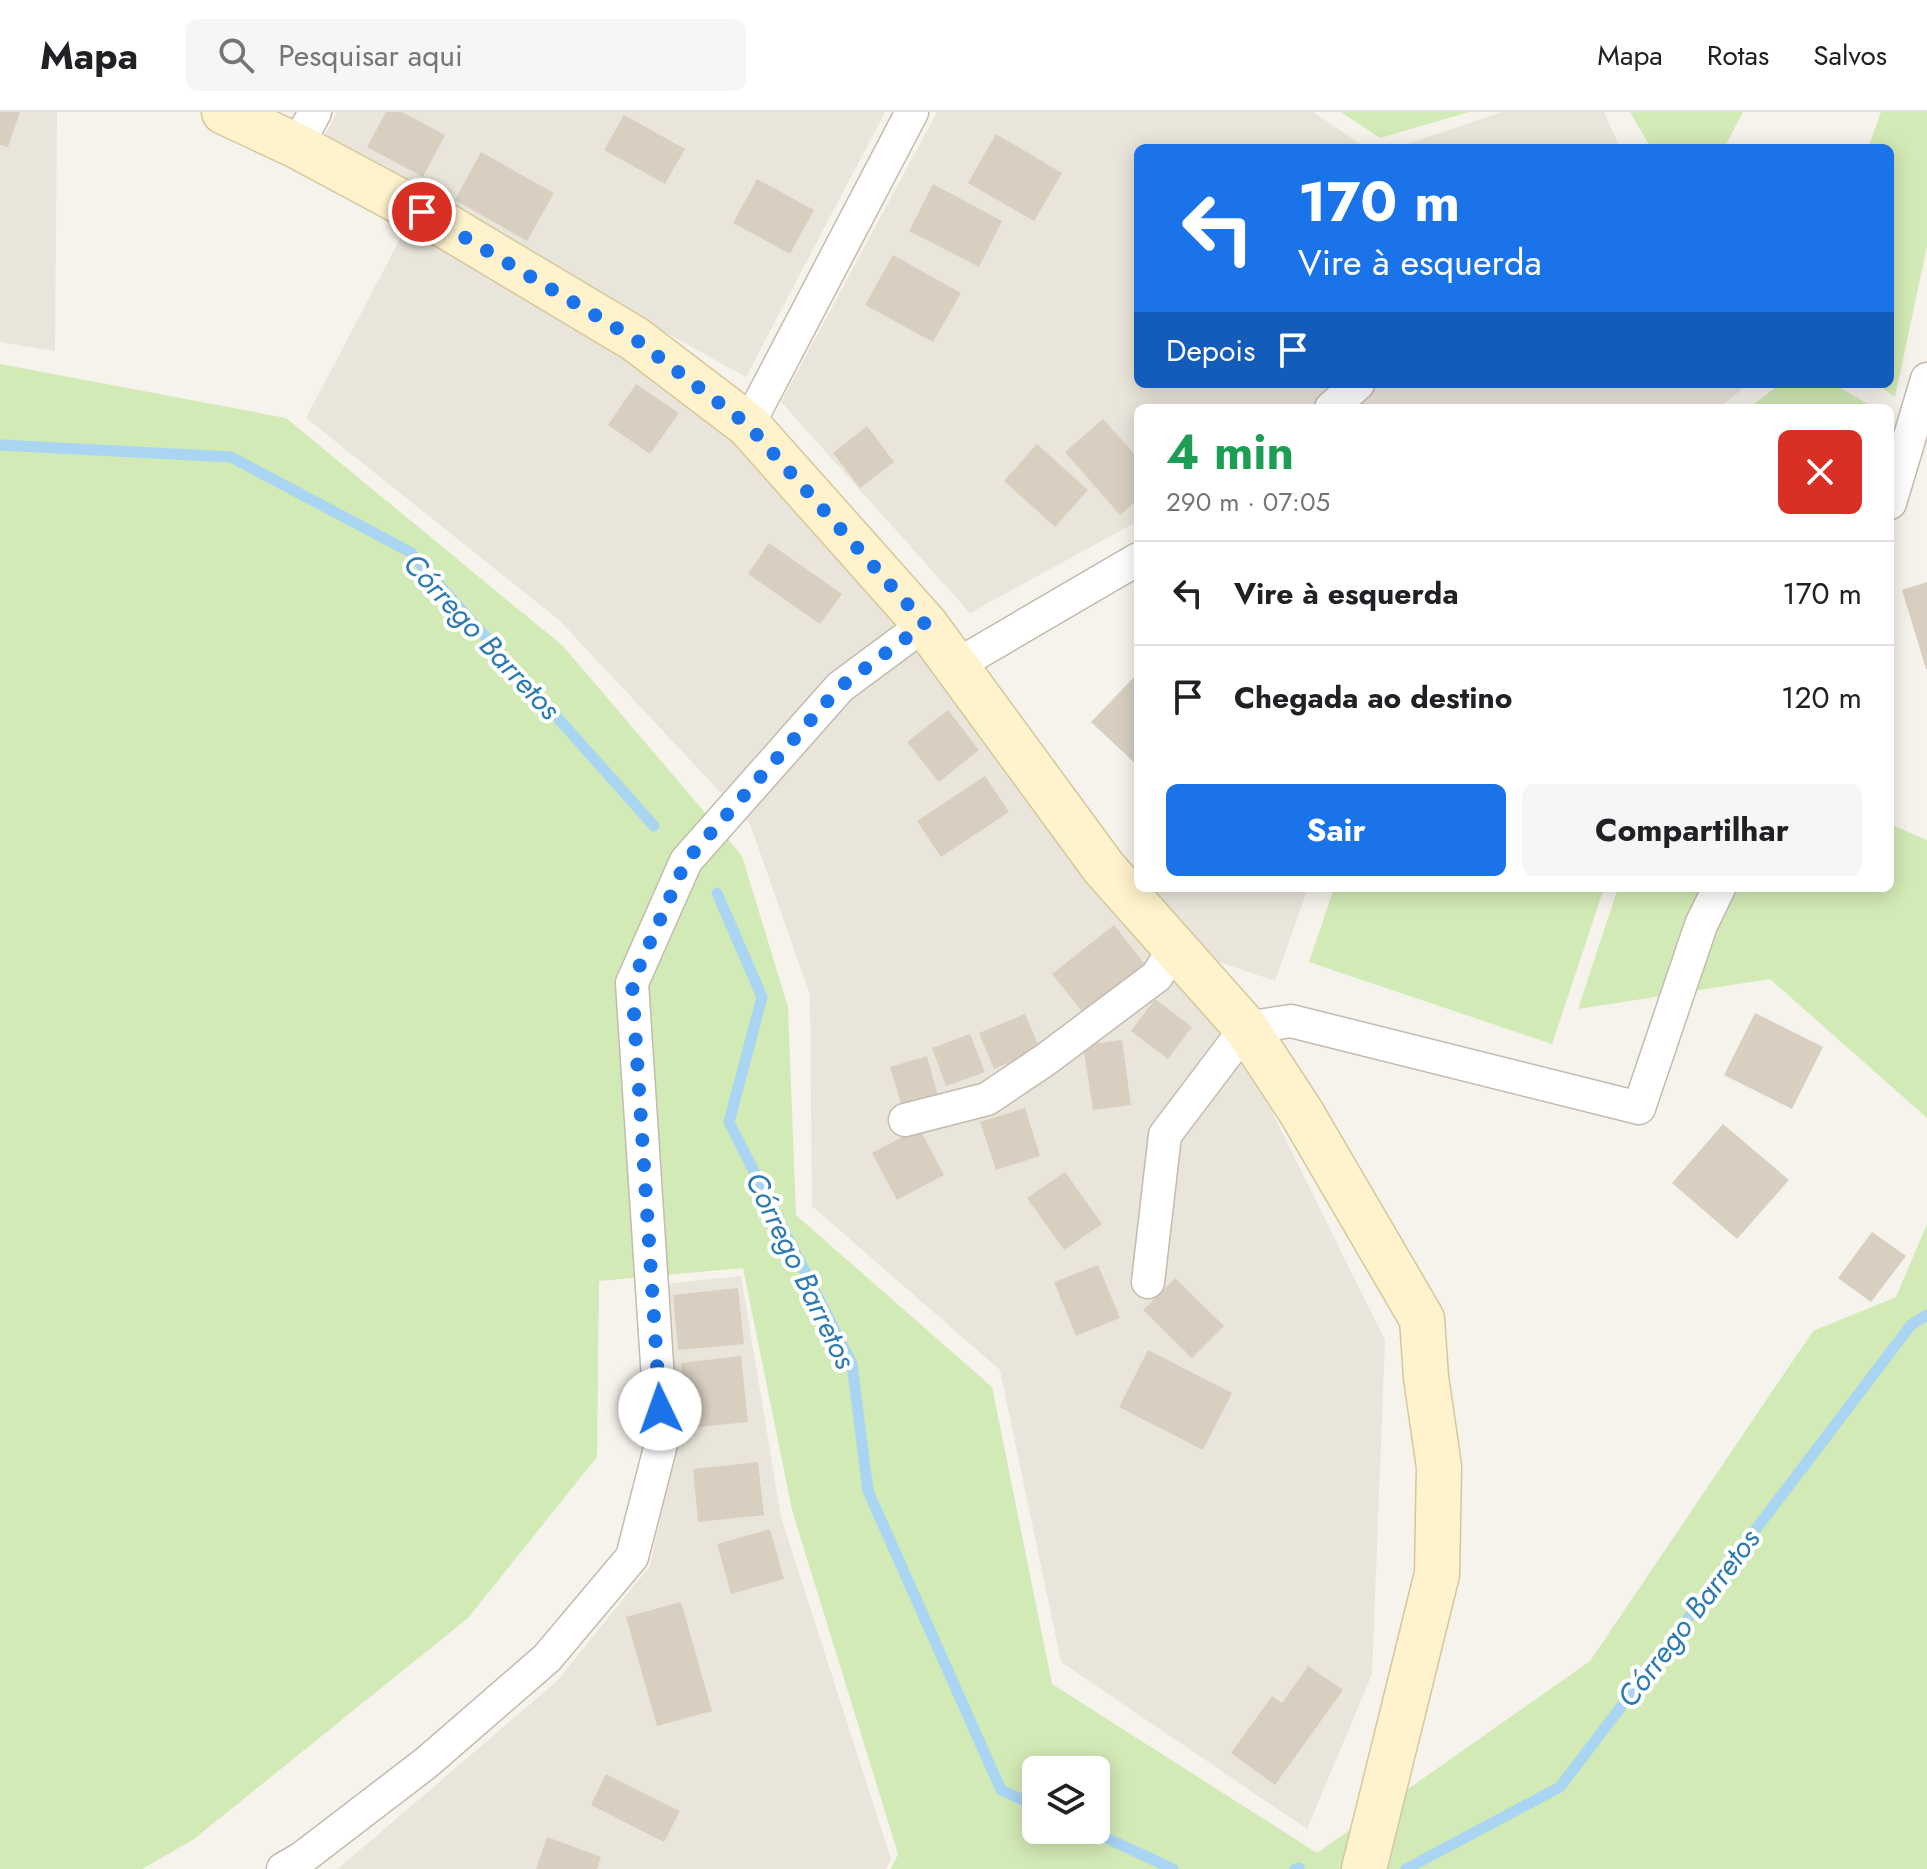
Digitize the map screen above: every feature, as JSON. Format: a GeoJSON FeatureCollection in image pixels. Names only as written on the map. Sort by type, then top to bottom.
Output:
{"type":"FeatureCollection","features":[{"type":"Feature","properties":{"kind":"main road"},"geometry":{"type":"LineString","coordinates":[[224,112],[306,129],[446,226],[635,339],[748,425],[925,624],[1104,868],[1246,1028],[1301,1112],[1422,1319],[1426,1377],[1439,1467],[1437,1574],[1364,1869]]}},
{"type":"Feature","properties":{"kind":"street"},"geometry":{"type":"LineString","coordinates":[[748,425],[912,112]]}},
{"type":"Feature","properties":{"kind":"street"},"geometry":{"type":"LineString","coordinates":[[1894,490],[1927,379]]}},
{"type":"Feature","properties":{"kind":"street"},"geometry":{"type":"LineString","coordinates":[[1336,404],[1354,388]]}},
{"type":"Feature","properties":{"kind":"street"},"geometry":{"type":"LineString","coordinates":[[955,666],[1134,561]]}},
{"type":"Feature","properties":{"kind":"street"},"geometry":{"type":"LineString","coordinates":[[283,1869],[302,1858],[426,1763],[547,1658],[632,1557],[662,1440],[632,983],[686,861],[840,687],[925,624]]}},
{"type":"Feature","properties":{"kind":"street"},"geometry":{"type":"LineString","coordinates":[[1148,1282],[1165,1135],[1246,1028],[1291,1021],[1639,1108],[1701,925],[1717,892]]}},
{"type":"Feature","properties":{"kind":"street"},"geometry":{"type":"LineString","coordinates":[[905,1120],[987,1099],[1045,1060],[1157,976],[1174,948]]}},
{"type":"Feature","properties":{"kind":"shaded area"},"geometry":{"type":"Polygon","coordinates":[[[0,112],[57,112],[55,351],[0,342],[0,112]]]}},
{"type":"Feature","properties":{"kind":"shaded area"},"geometry":{"type":"Polygon","coordinates":[[[337,112],[885,112],[746,377],[322,141],[337,112]]]}},
{"type":"Feature","properties":{"kind":"shaded area"},"geometry":{"type":"Polygon","coordinates":[[[937,112],[1313,112],[1361,144],[1134,144],[1134,388],[1744,388],[1723,404],[1134,404],[1134,523],[970,613],[781,402],[937,112]]]}},
{"type":"Feature","properties":{"kind":"shaded area"},"geometry":{"type":"Polygon","coordinates":[[[1502,112],[1604,112],[1618,144],[1407,144],[1502,112]]]}},
{"type":"Feature","properties":{"kind":"shaded area"},"geometry":{"type":"Polygon","coordinates":[[[410,220],[740,429],[1231,1029],[1385,1340],[1372,1674],[1307,1829],[1061,1662],[1000,1370],[812,1206],[810,995],[750,824],[559,620],[306,418],[410,220]]]}},
{"type":"Feature","properties":{"kind":"shaded area"},"geometry":{"type":"Polygon","coordinates":[[[1155,892],[1307,892],[1275,981],[1213,960],[1155,892]]]}},
{"type":"Feature","properties":{"kind":"shaded area"},"geometry":{"type":"Polygon","coordinates":[[[741,1276],[781,1517],[891,1859],[886,1869],[338,1869],[557,1681],[650,1566],[677,1440],[664,1284],[741,1276]]]}},
{"type":"Feature","properties":{"kind":"green space"},"geometry":{"type":"Polygon","coordinates":[[[1341,112],[1469,112],[1380,138],[1341,112]]]}},
{"type":"Feature","properties":{"kind":"green space"},"geometry":{"type":"Polygon","coordinates":[[[1630,112],[1743,112],[1726,144],[1649,144],[1630,112]]]}},
{"type":"Feature","properties":{"kind":"green space"},"geometry":{"type":"Polygon","coordinates":[[[1881,112],[1927,112],[1927,246],[1895,397],[1883,388],[1894,388],[1894,144],[1869,144],[1881,112]]]}},
{"type":"Feature","properties":{"kind":"green space"},"geometry":{"type":"Polygon","coordinates":[[[0,364],[286,418],[563,646],[742,856],[788,1007],[796,1215],[992,1387],[1052,1684],[1317,1853],[1590,1661],[1813,1331],[1896,1297],[1927,1224],[1927,1869],[891,1869],[898,1854],[792,1510],[743,1268],[599,1281],[597,1457],[468,1618],[194,1839],[142,1869],[0,1869],[0,364]]]}},
{"type":"Feature","properties":{"kind":"green space"},"geometry":{"type":"Polygon","coordinates":[[[1775,388],[1841,388],[1867,404],[1754,404],[1775,388]]]}},
{"type":"Feature","properties":{"kind":"green space"},"geometry":{"type":"Polygon","coordinates":[[[1894,826],[1927,840],[1927,1118],[1770,979],[1578,1009],[1617,892],[1894,892],[1894,826]]]}},
{"type":"Feature","properties":{"kind":"green space"},"geometry":{"type":"Polygon","coordinates":[[[1333,892],[1603,892],[1552,1044],[1309,962],[1333,892]]]}},
{"type":"Feature","properties":{"kind":"building"},"geometry":{"type":"Polygon","coordinates":[[[0,112],[20,112],[8,147],[0,145],[0,112]]]}},
{"type":"Feature","properties":{"kind":"building"},"geometry":{"type":"Polygon","coordinates":[[[386,112],[402,112],[445,135],[423,177],[367,147],[386,112]]]}},
{"type":"Feature","properties":{"kind":"building"},"geometry":{"type":"Polygon","coordinates":[[[624,115],[685,149],[665,184],[604,150],[624,115]]]}},
{"type":"Feature","properties":{"kind":"building"},"geometry":{"type":"Polygon","coordinates":[[[996,134],[1062,173],[1034,221],[968,183],[996,134]]]}},
{"type":"Feature","properties":{"kind":"building"},"geometry":{"type":"Polygon","coordinates":[[[481,152],[554,193],[527,241],[455,200],[481,152]]]}},
{"type":"Feature","properties":{"kind":"building"},"geometry":{"type":"Polygon","coordinates":[[[757,179],[814,210],[790,254],[733,223],[757,179]]]}},
{"type":"Feature","properties":{"kind":"building"},"geometry":{"type":"Polygon","coordinates":[[[933,184],[1002,221],[979,267],[909,231],[933,184]]]}},
{"type":"Feature","properties":{"kind":"building"},"geometry":{"type":"Polygon","coordinates":[[[893,255],[961,293],[933,342],[865,305],[893,255]]]}},
{"type":"Feature","properties":{"kind":"building"},"geometry":{"type":"Polygon","coordinates":[[[636,384],[679,413],[650,454],[608,425],[636,384]]]}},
{"type":"Feature","properties":{"kind":"building"},"geometry":{"type":"Polygon","coordinates":[[[1103,419],[1134,454],[1134,503],[1120,515],[1065,452],[1103,419]]]}},
{"type":"Feature","properties":{"kind":"building"},"geometry":{"type":"Polygon","coordinates":[[[867,426],[894,462],[860,488],[833,453],[867,426]]]}},
{"type":"Feature","properties":{"kind":"building"},"geometry":{"type":"Polygon","coordinates":[[[1037,444],[1088,490],[1055,527],[1004,481],[1037,444]]]}},
{"type":"Feature","properties":{"kind":"building"},"geometry":{"type":"Polygon","coordinates":[[[769,543],[842,594],[820,624],[748,574],[769,543]]]}},
{"type":"Feature","properties":{"kind":"building"},"geometry":{"type":"Polygon","coordinates":[[[1927,582],[1927,669],[1926,669],[1902,590],[1927,582]]]}},
{"type":"Feature","properties":{"kind":"building"},"geometry":{"type":"Polygon","coordinates":[[[1134,677],[1134,762],[1091,722],[1134,677]]]}},
{"type":"Feature","properties":{"kind":"building"},"geometry":{"type":"Polygon","coordinates":[[[948,710],[979,750],[939,782],[907,742],[948,710]]]}},
{"type":"Feature","properties":{"kind":"building"},"geometry":{"type":"Polygon","coordinates":[[[985,776],[1009,812],[941,857],[917,821],[985,776]]]}},
{"type":"Feature","properties":{"kind":"building"},"geometry":{"type":"Polygon","coordinates":[[[1114,925],[1147,967],[1086,1016],[1052,974],[1114,925]]]}},
{"type":"Feature","properties":{"kind":"building"},"geometry":{"type":"Polygon","coordinates":[[[1155,999],[1192,1027],[1168,1059],[1131,1031],[1155,999]]]}},
{"type":"Feature","properties":{"kind":"building"},"geometry":{"type":"Polygon","coordinates":[[[1755,1013],[1823,1047],[1792,1109],[1724,1075],[1755,1013]]]}},
{"type":"Feature","properties":{"kind":"building"},"geometry":{"type":"Polygon","coordinates":[[[1025,1014],[1040,1049],[994,1069],[979,1033],[1025,1014]]]}},
{"type":"Feature","properties":{"kind":"building"},"geometry":{"type":"Polygon","coordinates":[[[970,1034],[985,1072],[946,1086],[932,1048],[970,1034]]]}},
{"type":"Feature","properties":{"kind":"building"},"geometry":{"type":"Polygon","coordinates":[[[1122,1040],[1131,1105],[1093,1110],[1083,1045],[1122,1040]]]}},
{"type":"Feature","properties":{"kind":"building"},"geometry":{"type":"Polygon","coordinates":[[[927,1056],[938,1096],[902,1107],[890,1067],[927,1056]]]}},
{"type":"Feature","properties":{"kind":"building"},"geometry":{"type":"Polygon","coordinates":[[[1025,1108],[1040,1156],[996,1170],[980,1122],[1025,1108]]]}},
{"type":"Feature","properties":{"kind":"building"},"geometry":{"type":"Polygon","coordinates":[[[1723,1124],[1789,1180],[1737,1239],[1672,1183],[1723,1124]]]}},
{"type":"Feature","properties":{"kind":"building"},"geometry":{"type":"Polygon","coordinates":[[[919,1128],[944,1175],[897,1200],[872,1153],[919,1128]]]}},
{"type":"Feature","properties":{"kind":"building"},"geometry":{"type":"Polygon","coordinates":[[[1065,1172],[1102,1224],[1064,1250],[1027,1198],[1065,1172]]]}},
{"type":"Feature","properties":{"kind":"building"},"geometry":{"type":"Polygon","coordinates":[[[1872,1232],[1906,1256],[1871,1302],[1838,1278],[1872,1232]]]}},
{"type":"Feature","properties":{"kind":"building"},"geometry":{"type":"Polygon","coordinates":[[[1098,1265],[1120,1318],[1076,1336],[1054,1282],[1098,1265]]]}},
{"type":"Feature","properties":{"kind":"building"},"geometry":{"type":"Polygon","coordinates":[[[1175,1278],[1224,1326],[1192,1358],[1143,1310],[1175,1278]]]}},
{"type":"Feature","properties":{"kind":"building"},"geometry":{"type":"Polygon","coordinates":[[[738,1288],[744,1344],[678,1350],[673,1295],[738,1288]]]}},
{"type":"Feature","properties":{"kind":"building"},"geometry":{"type":"Polygon","coordinates":[[[1148,1350],[1232,1393],[1203,1450],[1119,1407],[1148,1350]]]}},
{"type":"Feature","properties":{"kind":"building"},"geometry":{"type":"Polygon","coordinates":[[[741,1356],[748,1422],[687,1428],[681,1363],[741,1356]]]}},
{"type":"Feature","properties":{"kind":"building"},"geometry":{"type":"Polygon","coordinates":[[[758,1462],[764,1515],[698,1522],[693,1469],[758,1462]]]}},
{"type":"Feature","properties":{"kind":"building"},"geometry":{"type":"Polygon","coordinates":[[[770,1529],[784,1579],[731,1594],[717,1544],[770,1529]]]}},
{"type":"Feature","properties":{"kind":"building"},"geometry":{"type":"Polygon","coordinates":[[[681,1602],[712,1711],[657,1726],[626,1617],[681,1602]]]}},
{"type":"Feature","properties":{"kind":"building"},"geometry":{"type":"Polygon","coordinates":[[[1308,1666],[1343,1690],[1275,1785],[1231,1753],[1272,1696],[1282,1703],[1308,1666]]]}},
{"type":"Feature","properties":{"kind":"building"},"geometry":{"type":"Polygon","coordinates":[[[606,1774],[680,1811],[664,1842],[591,1805],[606,1774]]]}},
{"type":"Feature","properties":{"kind":"building"},"geometry":{"type":"Polygon","coordinates":[[[547,1837],[601,1857],[597,1869],[536,1869],[547,1837]]]}},
{"type":"Feature","properties":{"kind":"waterway","name":"Córrego Barretos"},"geometry":{"type":"LineString","coordinates":[[0,445],[231,457],[410,552],[654,826]]}},
{"type":"Feature","properties":{"kind":"waterway","name":"Córrego Barretos"},"geometry":{"type":"LineString","coordinates":[[717,893],[762,997],[729,1122],[852,1364],[868,1491],[1001,1790],[1022,1800]]}},
{"type":"Feature","properties":{"kind":"waterway","name":"Córrego Barretos"},"geometry":{"type":"LineString","coordinates":[[1406,1869],[1560,1787],[1911,1325],[1927,1315]]}},
{"type":"Feature","properties":{"kind":"waterway","name":"Córrego Barretos"},"geometry":{"type":"LineString","coordinates":[[1110,1840],[1173,1869]]}},
{"type":"Feature","properties":{"kind":"waterway","name":"Córrego Barretos"},"geometry":{"type":"LineString","coordinates":[[1295,1869],[1299,1868]]}},
{"type":"Feature","properties":{"kind":"route"},"geometry":{"type":"LineString","coordinates":[[422,212],[635,339],[748,425],[925,624],[840,687],[686,861],[632,983],[660,1409]]}}]}
